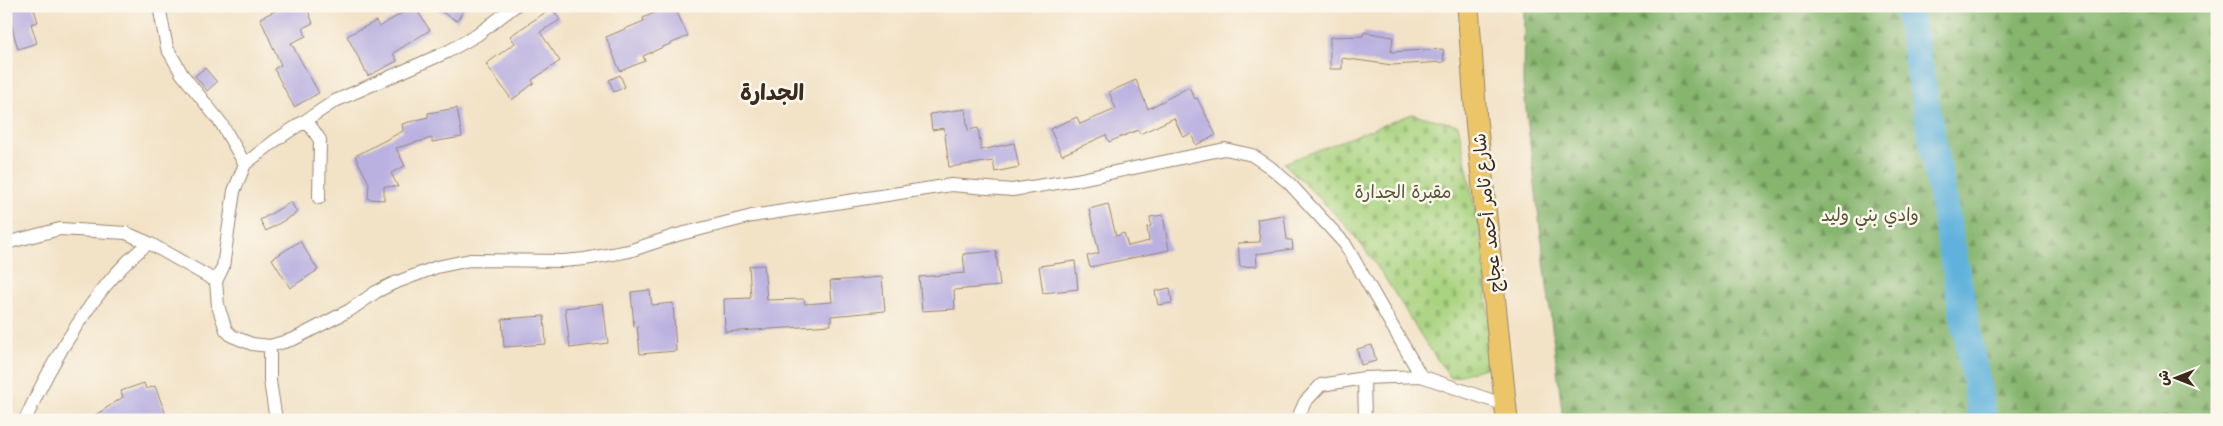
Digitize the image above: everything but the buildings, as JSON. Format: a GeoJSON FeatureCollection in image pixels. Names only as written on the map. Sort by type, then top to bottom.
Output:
{"type":"FeatureCollection","features":[{"type":"Feature","properties":{"kind":"main road","name":"شارع ثامر أحمد عجاج"},"geometry":{"type":"LineString","coordinates":[[1468,6],[1476,119],[1506,412]]}},
{"type":"Feature","properties":{"kind":"street"},"geometry":{"type":"LineString","coordinates":[[159,6],[162,31],[167,48],[182,74],[221,123],[245,164]]}},
{"type":"Feature","properties":{"kind":"street"},"geometry":{"type":"LineString","coordinates":[[515,6],[477,35],[447,52],[335,100],[245,164],[234,191],[223,267],[216,281],[218,306],[226,330],[238,340],[252,344],[270,346],[294,340],[313,331],[392,284],[437,268],[470,260],[563,261],[585,259],[629,251],[677,235],[752,216],[951,185],[1012,190],[1076,180],[1225,149],[1252,155],[1270,167],[1290,184],[1345,244],[1421,376]]}},
{"type":"Feature","properties":{"kind":"street"},"geometry":{"type":"LineString","coordinates":[[299,124],[309,124],[320,140],[318,198]]}},
{"type":"Feature","properties":{"kind":"street"},"geometry":{"type":"LineString","coordinates":[[6,243],[60,228],[126,233],[149,242],[216,281]]}},
{"type":"Feature","properties":{"kind":"street"},"geometry":{"type":"LineString","coordinates":[[25,420],[42,384],[75,330],[112,278],[133,254],[149,242]]}},
{"type":"Feature","properties":{"kind":"street"},"geometry":{"type":"LineString","coordinates":[[270,346],[270,381],[276,420]]}},
{"type":"Feature","properties":{"kind":"street"},"geometry":{"type":"LineString","coordinates":[[1297,420],[1304,402],[1321,385],[1364,378],[1421,376],[1506,412]]}},
{"type":"Feature","properties":{"kind":"street"},"geometry":{"type":"LineString","coordinates":[[1364,378],[1365,420]]}},
{"type":"Feature","properties":{"kind":"green space","name":"وادي بني وليد"},"geometry":{"type":"Polygon","coordinates":[[[1524,6],[2217,6],[2217,420],[1563,420],[1523,84],[1524,6]]]}},
{"type":"Feature","properties":{"kind":"green space","name":"مقبرة الجدارة"},"geometry":{"type":"Polygon","coordinates":[[[1412,114],[1458,125],[1484,251],[1492,366],[1451,378],[1426,344],[1381,272],[1356,238],[1339,218],[1284,163],[1412,114]]]}},
{"type":"Feature","properties":{"kind":"waterway","name":"وادي بني وليد"},"geometry":{"type":"LineString","coordinates":[[1908,6],[1983,420]]}},
{"type":"Feature","properties":{"kind":"district","name":"الجدارة"},"geometry":{"type":"Point","coordinates":[772,90]}}]}
